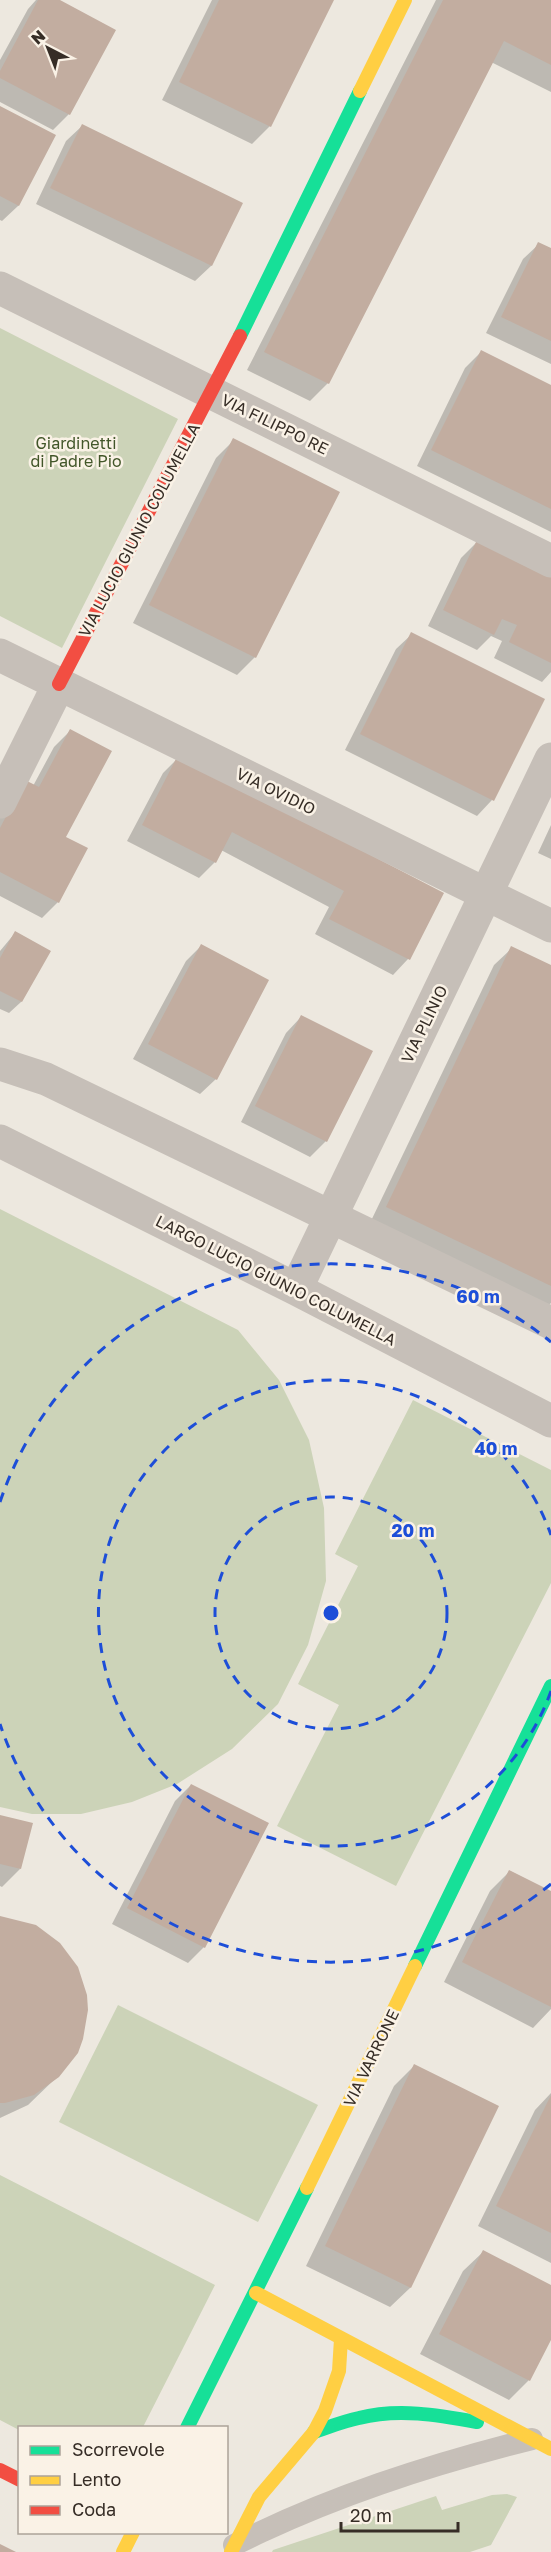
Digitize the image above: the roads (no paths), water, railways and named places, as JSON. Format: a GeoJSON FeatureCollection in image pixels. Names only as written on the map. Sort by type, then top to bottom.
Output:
{"type":"FeatureCollection","features":[{"type":"Feature","properties":{"kind":"street","name":"VIA LUCIO GIUNIO COLUMELLA"},"geometry":{"type":"LineString","coordinates":[[0,802],[58,684],[212,393],[405,0]]}},
{"type":"Feature","properties":{"kind":"street","name":"VIA FILIPPO RE"},"geometry":{"type":"LineString","coordinates":[[0,288],[551,561]]}},
{"type":"Feature","properties":{"kind":"street","name":"VIA OVIDIO"},"geometry":{"type":"LineString","coordinates":[[0,656],[551,926]]}},
{"type":"Feature","properties":{"kind":"street","name":"VIA PLINIO"},"geometry":{"type":"LineString","coordinates":[[296,1288],[551,759]]}},
{"type":"Feature","properties":{"kind":"street"},"geometry":{"type":"LineString","coordinates":[[0,1064],[46,1079],[551,1323]]}},
{"type":"Feature","properties":{"kind":"street","name":"LARGO LUCIO GIUNIO COLUMELLA"},"geometry":{"type":"LineString","coordinates":[[0,1141],[296,1288],[551,1421]]}},
{"type":"Feature","properties":{"kind":"street","name":"VIA VARRONE"},"geometry":{"type":"LineString","coordinates":[[188,2426],[256,2293],[551,1686]]}},
{"type":"Feature","properties":{"kind":"street"},"geometry":{"type":"LineString","coordinates":[[256,2293],[541,2444]]}},
{"type":"Feature","properties":{"kind":"street"},"geometry":{"type":"LineString","coordinates":[[232,2548],[259,2497],[314,2432],[333,2392],[339,2371],[341,2339]]}},
{"type":"Feature","properties":{"kind":"street"},"geometry":{"type":"LineString","coordinates":[[314,2432],[366,2416],[414,2413],[440,2415],[511,2429]]}},
{"type":"Feature","properties":{"kind":"street"},"geometry":{"type":"LineString","coordinates":[[0,2470],[18,2479]]}},
{"type":"Feature","properties":{"kind":"street"},"geometry":{"type":"LineString","coordinates":[[123,2552],[129,2534]]}},
{"type":"Feature","properties":{"kind":"lane"},"geometry":{"type":"LineString","coordinates":[[232,2548],[279,2522],[398,2477],[452,2460],[541,2444]]}},
{"type":"Feature","properties":{"kind":"park label","name":"Giardinetti di Padre Pio"},"geometry":{"type":"Point","coordinates":[76,452]}}]}
